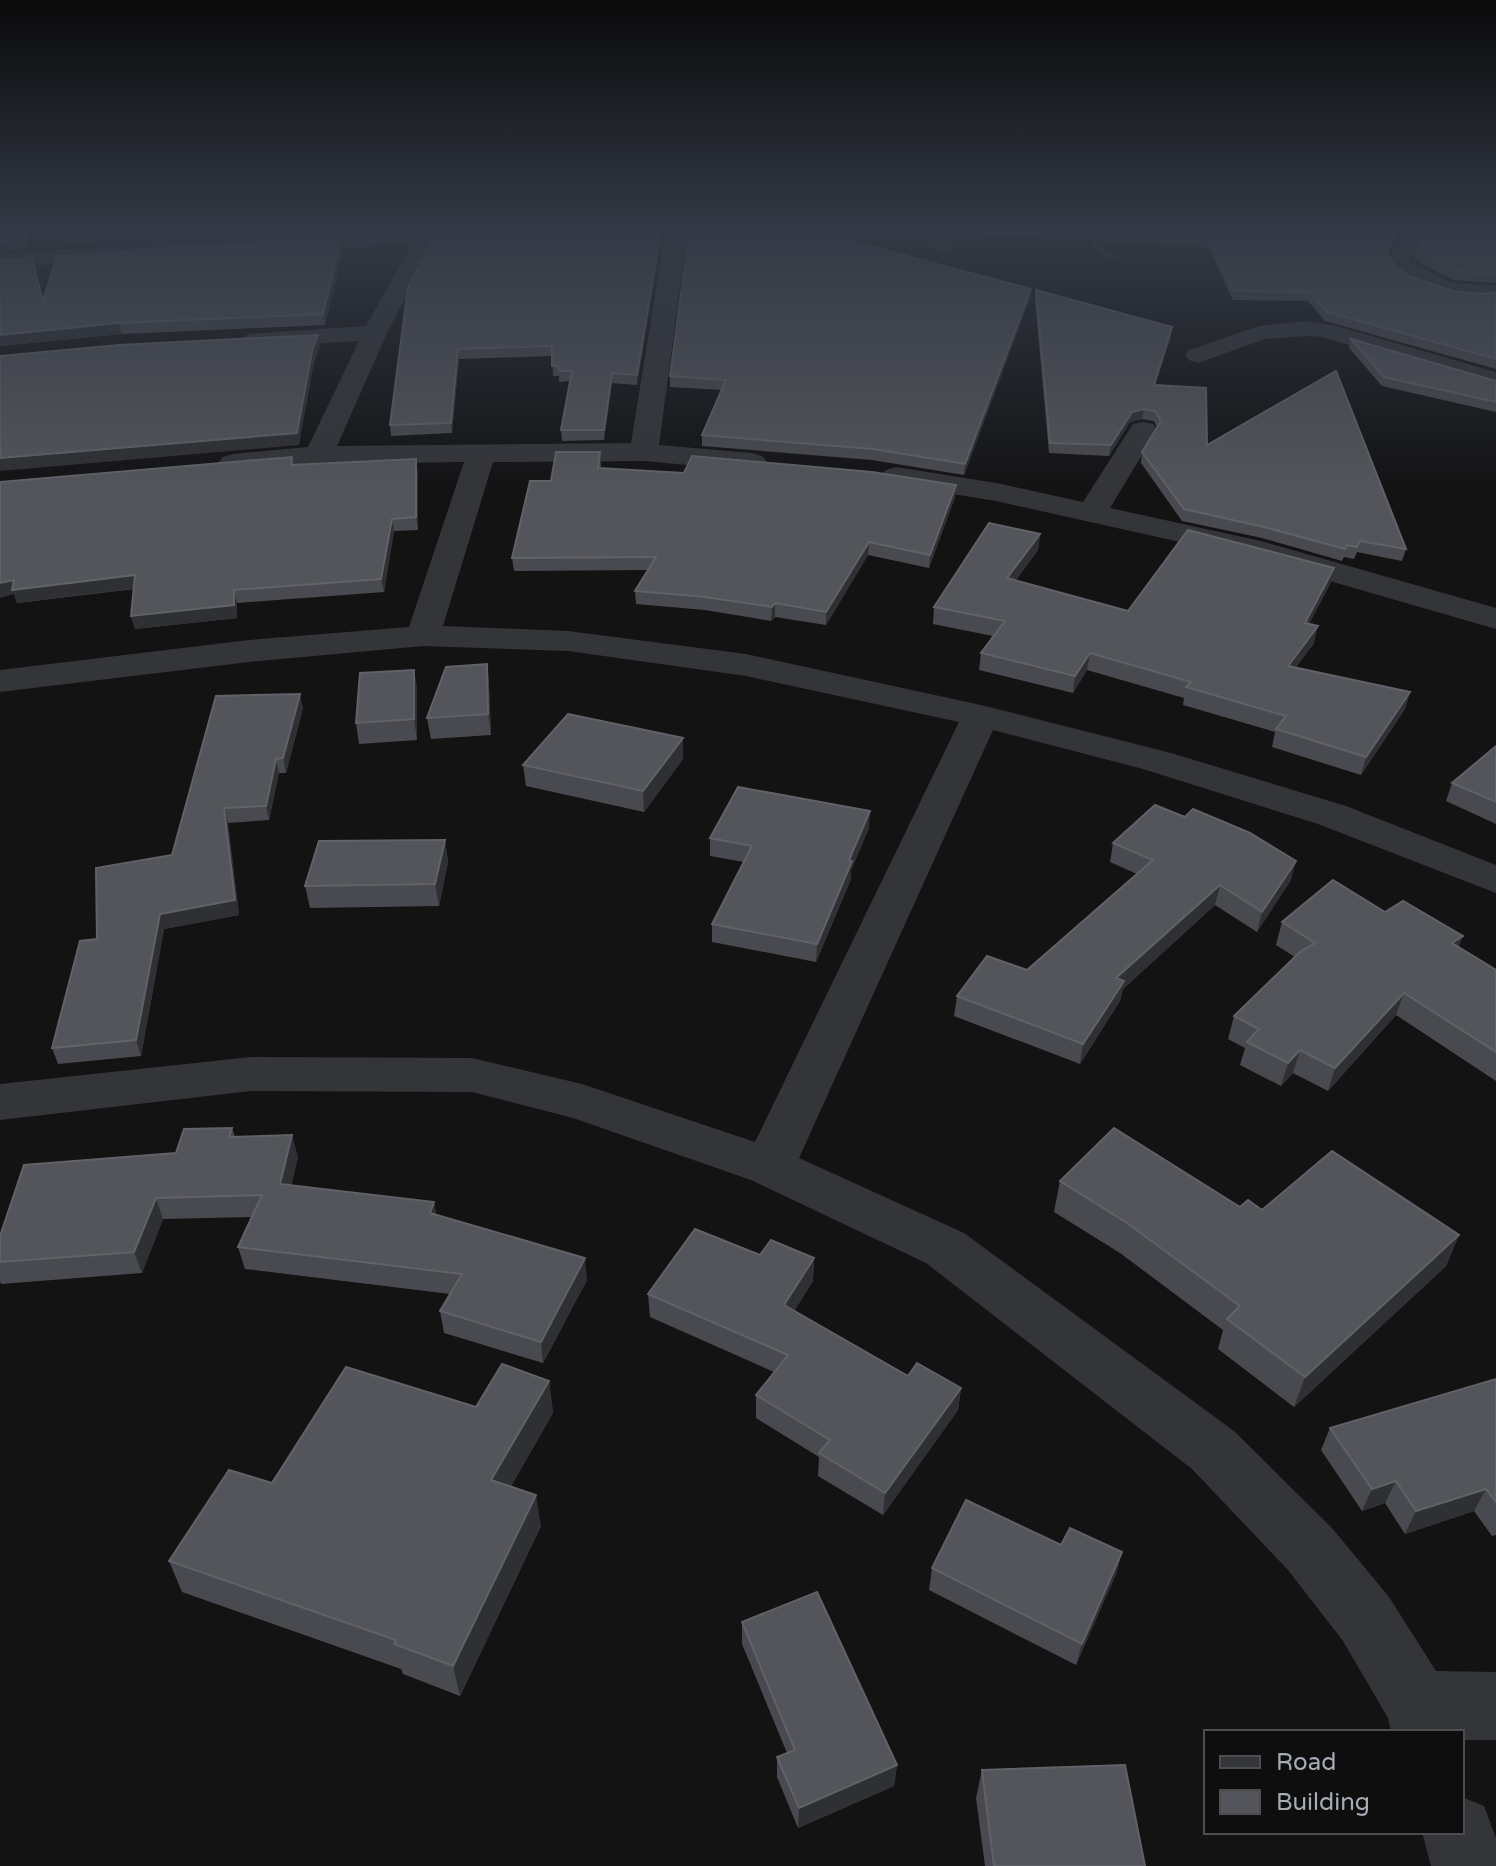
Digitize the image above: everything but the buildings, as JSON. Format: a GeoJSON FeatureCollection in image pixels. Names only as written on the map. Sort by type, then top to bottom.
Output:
{"type":"FeatureCollection","features":[{"type":"Feature","properties":{"kind":"street"},"geometry":{"type":"LineString","coordinates":[[319,455],[385,315]]}},
{"type":"Feature","properties":{"kind":"street"},"geometry":{"type":"LineString","coordinates":[[644,452],[664,315]]}},
{"type":"Feature","properties":{"kind":"street"},"geometry":{"type":"LineString","coordinates":[[1198,355],[1267,330],[1302,326],[1496,380]]}},
{"type":"Feature","properties":{"kind":"street"},"geometry":{"type":"LineString","coordinates":[[233,340],[375,333]]}},
{"type":"Feature","properties":{"kind":"street"},"geometry":{"type":"LineString","coordinates":[[1093,511],[1143,430]]}},
{"type":"Feature","properties":{"kind":"street"},"geometry":{"type":"LineString","coordinates":[[212,464],[319,455],[644,452],[781,464]]}},
{"type":"Feature","properties":{"kind":"street"},"geometry":{"type":"LineString","coordinates":[[423,636],[481,454]]}},
{"type":"Feature","properties":{"kind":"street"},"geometry":{"type":"LineString","coordinates":[[872,472],[1093,511],[1489,606]]}},
{"type":"Feature","properties":{"kind":"street"},"geometry":{"type":"LineString","coordinates":[[0,681],[249,651],[423,636],[568,641],[746,665],[981,716],[1157,761],[1332,815],[1496,880]]}},
{"type":"Feature","properties":{"kind":"street"},"geometry":{"type":"LineString","coordinates":[[769,1166],[981,716]]}},
{"type":"Feature","properties":{"kind":"street"},"geometry":{"type":"LineString","coordinates":[[0,1102],[251,1074],[472,1075],[582,1102],[769,1166],[945,1248],[1213,1450],[1310,1549],[1366,1619],[1422,1718],[1496,1706]]}},
{"type":"Feature","properties":{"kind":"street"},"geometry":{"type":"LineString","coordinates":[[1459,1834],[1468,1866]]}}]}
